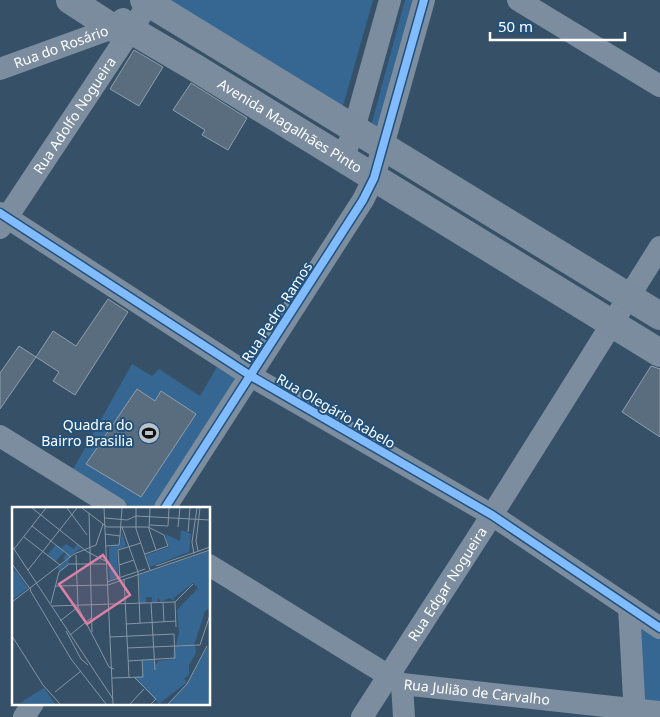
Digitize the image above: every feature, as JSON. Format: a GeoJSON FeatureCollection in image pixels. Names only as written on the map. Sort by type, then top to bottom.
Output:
{"type":"FeatureCollection","features":[{"type":"Feature","properties":{"kind":"main road","name":"Avenida Magalhães Pinto"},"geometry":{"type":"LineString","coordinates":[[70,0],[343,159],[660,353]]}},
{"type":"Feature","properties":{"kind":"main road"},"geometry":{"type":"LineString","coordinates":[[145,1],[660,316]]}},
{"type":"Feature","properties":{"kind":"main road"},"geometry":{"type":"LineString","coordinates":[[515,265],[533,238]]}},
{"type":"Feature","properties":{"kind":"street"},"geometry":{"type":"LineString","coordinates":[[343,159],[354,129],[390,0]]}},
{"type":"Feature","properties":{"kind":"street","name":"Rua Pedro Ramos"},"geometry":{"type":"LineString","coordinates":[[166,507],[349,224],[374,178],[424,0]]}},
{"type":"Feature","properties":{"kind":"street"},"geometry":{"type":"LineString","coordinates":[[518,0],[660,86]]}},
{"type":"Feature","properties":{"kind":"street","name":"Rua do Rosário"},"geometry":{"type":"LineString","coordinates":[[0,69],[122,29],[145,1]]}},
{"type":"Feature","properties":{"kind":"street","name":"Rua Adolfo Nogueira"},"geometry":{"type":"LineString","coordinates":[[2,219],[122,29]]}},
{"type":"Feature","properties":{"kind":"street","name":"Rua Olegário Rabelo"},"geometry":{"type":"LineString","coordinates":[[2,219],[251,376],[492,515],[660,628]]}},
{"type":"Feature","properties":{"kind":"street","name":"Rua Edgar Nogueira"},"geometry":{"type":"LineString","coordinates":[[362,717],[396,679],[492,515],[660,247]]}},
{"type":"Feature","properties":{"kind":"street"},"geometry":{"type":"LineString","coordinates":[[0,436],[114,507]]}},
{"type":"Feature","properties":{"kind":"street","name":"Rua Julião de Carvalho"},"geometry":{"type":"LineString","coordinates":[[210,566],[396,679],[634,713],[660,712]]}},
{"type":"Feature","properties":{"kind":"street"},"geometry":{"type":"LineString","coordinates":[[628,607],[634,713]]}},
{"type":"Feature","properties":{"kind":"street"},"geometry":{"type":"LineString","coordinates":[[396,679],[404,717]]}},
{"type":"Feature","properties":{"kind":"street"},"geometry":{"type":"LineString","coordinates":[[24,717],[32,704]]}},
{"type":"Feature","properties":{"kind":"shaded area"},"geometry":{"type":"Polygon","coordinates":[[[152,0],[373,0],[339,120],[152,0]]]}},
{"type":"Feature","properties":{"kind":"shaded area"},"geometry":{"type":"Polygon","coordinates":[[[405,0],[417,0],[381,132],[371,126],[405,0]]]}},
{"type":"Feature","properties":{"kind":"shaded area","name":"Quadra do Bairro Brasilia"},"geometry":{"type":"Polygon","coordinates":[[[132,364],[152,376],[159,369],[200,396],[217,367],[241,379],[156,507],[130,507],[72,471],[132,364]]]}},
{"type":"Feature","properties":{"kind":"shaded area"},"geometry":{"type":"Polygon","coordinates":[[[629,607],[660,628],[660,712],[634,709],[629,607]]]}},
{"type":"Feature","properties":{"kind":"building"},"geometry":{"type":"Polygon","coordinates":[[[134,50],[163,67],[139,106],[110,89],[134,50]]]}},
{"type":"Feature","properties":{"kind":"building"},"geometry":{"type":"Polygon","coordinates":[[[191,83],[247,118],[228,150],[202,135],[205,130],[173,110],[191,83]]]}},
{"type":"Feature","properties":{"kind":"building"},"geometry":{"type":"Polygon","coordinates":[[[108,299],[128,312],[75,395],[53,381],[59,372],[36,357],[53,331],[76,346],[108,299]]]}},
{"type":"Feature","properties":{"kind":"building"},"geometry":{"type":"Polygon","coordinates":[[[19,346],[36,357],[0,409],[0,373],[19,346]]]}},
{"type":"Feature","properties":{"kind":"building"},"geometry":{"type":"Polygon","coordinates":[[[651,366],[660,369],[660,437],[622,412],[651,366]]]}},
{"type":"Feature","properties":{"kind":"building"},"geometry":{"type":"Polygon","coordinates":[[[137,389],[155,401],[161,391],[196,414],[141,497],[86,464],[137,389]]]}},
{"type":"Feature","properties":{"kind":"cycle path"},"geometry":{"type":"LineString","coordinates":[[166,507],[363,200],[374,178],[424,0]]}},
{"type":"Feature","properties":{"kind":"cycle path"},"geometry":{"type":"LineString","coordinates":[[0,213],[251,376],[492,515],[660,628]]}},
{"type":"Feature","properties":{"kind":"place","name":"Quadra do Bairro Brasilia"},"geometry":{"type":"Point","coordinates":[149,433]}}]}
